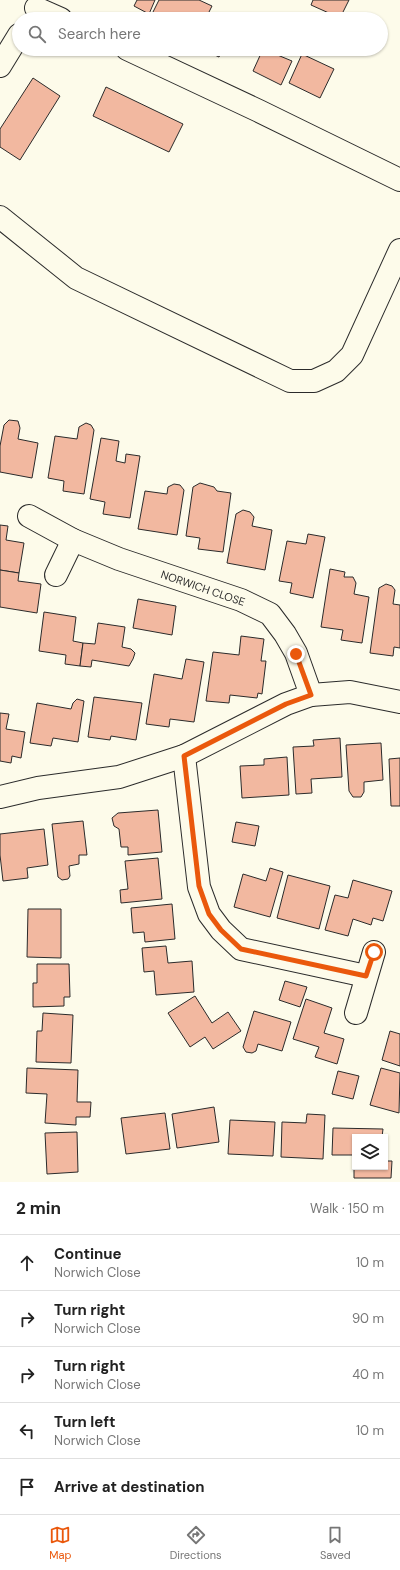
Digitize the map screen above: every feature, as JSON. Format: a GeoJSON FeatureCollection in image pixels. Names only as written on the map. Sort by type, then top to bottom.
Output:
{"type":"FeatureCollection","features":[{"type":"Feature","properties":{"kind":"street"},"geometry":{"type":"LineString","coordinates":[[0,66],[12,46]]}},
{"type":"Feature","properties":{"kind":"street"},"geometry":{"type":"LineString","coordinates":[[142,56],[266,114],[400,180]]}},
{"type":"Feature","properties":{"kind":"street"},"geometry":{"type":"LineString","coordinates":[[0,217],[76,278],[290,381],[314,381],[336,371],[352,355],[400,250]]}},
{"type":"Feature","properties":{"kind":"street","name":"NORWICH CLOSE"},"geometry":{"type":"LineString","coordinates":[[29,516],[73,540],[119,559],[242,600],[270,614],[285,634],[296,654],[311,695]]}},
{"type":"Feature","properties":{"kind":"street"},"geometry":{"type":"LineString","coordinates":[[56,575],[73,540]]}},
{"type":"Feature","properties":{"kind":"street"},"geometry":{"type":"LineString","coordinates":[[0,797],[38,788],[119,777],[184,756],[286,704],[311,695],[350,692],[400,702]]}},
{"type":"Feature","properties":{"kind":"street"},"geometry":{"type":"LineString","coordinates":[[184,756],[199,886],[209,914],[221,930],[241,949],[366,976]]}},
{"type":"Feature","properties":{"kind":"street"},"geometry":{"type":"LineString","coordinates":[[356,1013],[374,952]]}},
{"type":"Feature","properties":{"kind":"building"},"geometry":{"type":"Polygon","coordinates":[[[137,0],[155,0],[150,12],[145,12],[134,6],[137,0]]]}},
{"type":"Feature","properties":{"kind":"building"},"geometry":{"type":"Polygon","coordinates":[[[159,0],[199,0],[212,6],[209,12],[153,12],[159,0]]]}},
{"type":"Feature","properties":{"kind":"building"},"geometry":{"type":"Polygon","coordinates":[[[313,0],[349,0],[343,12],[327,12],[311,5],[313,0]]]}},
{"type":"Feature","properties":{"kind":"building"},"geometry":{"type":"Polygon","coordinates":[[[260,56],[280,56],[292,61],[281,85],[253,71],[260,56]]]}},
{"type":"Feature","properties":{"kind":"building"},"geometry":{"type":"Polygon","coordinates":[[[301,56],[306,56],[334,69],[320,98],[289,83],[301,56]]]}},
{"type":"Feature","properties":{"kind":"building"},"geometry":{"type":"Polygon","coordinates":[[[33,78],[60,96],[20,160],[0,147],[0,129],[33,78]]]}},
{"type":"Feature","properties":{"kind":"building"},"geometry":{"type":"Polygon","coordinates":[[[106,87],[183,124],[169,152],[93,116],[106,87]]]}},
{"type":"Feature","properties":{"kind":"building"},"geometry":{"type":"Polygon","coordinates":[[[9,420],[18,421],[20,428],[18,439],[38,443],[32,478],[0,472],[0,446],[4,425],[9,420]]]}},
{"type":"Feature","properties":{"kind":"building"},"geometry":{"type":"Polygon","coordinates":[[[86,423],[91,425],[94,430],[84,494],[63,491],[64,481],[48,478],[55,436],[77,439],[79,427],[86,423]]]}},
{"type":"Feature","properties":{"kind":"building"},"geometry":{"type":"Polygon","coordinates":[[[101,438],[119,441],[116,461],[125,463],[126,454],[140,456],[130,518],[103,514],[105,502],[90,499],[101,438]]]}},
{"type":"Feature","properties":{"kind":"building"},"geometry":{"type":"Polygon","coordinates":[[[200,483],[214,487],[217,491],[231,493],[223,552],[198,549],[200,538],[186,536],[193,487],[200,483]]]}},
{"type":"Feature","properties":{"kind":"building"},"geometry":{"type":"Polygon","coordinates":[[[174,484],[180,485],[184,490],[177,535],[138,529],[145,491],[167,494],[168,487],[174,484]]]}},
{"type":"Feature","properties":{"kind":"building"},"geometry":{"type":"Polygon","coordinates":[[[243,510],[250,512],[254,517],[252,526],[272,530],[265,570],[227,563],[236,514],[243,510]]]}},
{"type":"Feature","properties":{"kind":"building"},"geometry":{"type":"Polygon","coordinates":[[[0,525],[8,526],[6,540],[24,543],[19,573],[0,570],[0,525]]]}},
{"type":"Feature","properties":{"kind":"building"},"geometry":{"type":"Polygon","coordinates":[[[308,534],[325,537],[313,598],[290,593],[292,583],[279,581],[287,541],[306,544],[308,534]]]}},
{"type":"Feature","properties":{"kind":"building"},"geometry":{"type":"Polygon","coordinates":[[[330,569],[345,572],[344,577],[353,577],[356,583],[354,594],[369,597],[362,643],[341,640],[343,630],[321,627],[330,569]]]}},
{"type":"Feature","properties":{"kind":"building"},"geometry":{"type":"Polygon","coordinates":[[[0,570],[19,573],[18,581],[41,584],[37,613],[0,607],[0,570]]]}},
{"type":"Feature","properties":{"kind":"building"},"geometry":{"type":"Polygon","coordinates":[[[386,584],[392,586],[395,590],[393,604],[400,605],[400,648],[394,647],[393,656],[370,653],[379,588],[386,584]]]}},
{"type":"Feature","properties":{"kind":"building"},"geometry":{"type":"Polygon","coordinates":[[[138,599],[176,606],[172,635],[133,628],[138,599]]]}},
{"type":"Feature","properties":{"kind":"building"},"geometry":{"type":"Polygon","coordinates":[[[44,612],[76,617],[73,641],[83,643],[80,666],[65,664],[66,655],[39,651],[44,612]]]}},
{"type":"Feature","properties":{"kind":"building"},"geometry":{"type":"Polygon","coordinates":[[[98,623],[125,627],[122,647],[131,649],[135,653],[129,666],[92,660],[91,667],[80,666],[83,643],[95,644],[98,623]]]}},
{"type":"Feature","properties":{"kind":"building"},"geometry":{"type":"Polygon","coordinates":[[[241,636],[264,639],[261,661],[266,661],[262,694],[258,693],[257,698],[230,695],[229,703],[206,701],[213,652],[239,655],[241,636]]]}},
{"type":"Feature","properties":{"kind":"building"},"geometry":{"type":"Polygon","coordinates":[[[186,659],[204,662],[194,722],[170,719],[169,727],[146,724],[154,674],[182,679],[186,659]]]}},
{"type":"Feature","properties":{"kind":"building"},"geometry":{"type":"Polygon","coordinates":[[[94,697],[142,703],[136,740],[111,736],[110,740],[88,737],[94,697]]]}},
{"type":"Feature","properties":{"kind":"building"},"geometry":{"type":"Polygon","coordinates":[[[77,699],[84,701],[78,742],[53,738],[51,746],[30,743],[37,703],[71,709],[73,703],[77,699]]]}},
{"type":"Feature","properties":{"kind":"building"},"geometry":{"type":"Polygon","coordinates":[[[0,713],[9,714],[6,729],[25,732],[21,758],[12,756],[11,763],[0,761],[0,713]]]}},
{"type":"Feature","properties":{"kind":"building"},"geometry":{"type":"Polygon","coordinates":[[[340,738],[342,777],[311,779],[312,793],[296,794],[293,747],[314,746],[313,740],[340,738]]]}},
{"type":"Feature","properties":{"kind":"building"},"geometry":{"type":"Polygon","coordinates":[[[381,743],[383,780],[364,782],[364,792],[361,797],[353,797],[349,791],[346,745],[381,743]]]}},
{"type":"Feature","properties":{"kind":"building"},"geometry":{"type":"Polygon","coordinates":[[[287,757],[289,795],[242,798],[240,766],[264,765],[264,759],[287,757]]]}},
{"type":"Feature","properties":{"kind":"building"},"geometry":{"type":"Polygon","coordinates":[[[400,758],[400,806],[391,806],[389,759],[400,758]]]}},
{"type":"Feature","properties":{"kind":"building"},"geometry":{"type":"Polygon","coordinates":[[[158,810],[162,852],[128,855],[128,847],[121,847],[119,829],[114,826],[112,818],[118,813],[158,810]]]}},
{"type":"Feature","properties":{"kind":"building"},"geometry":{"type":"Polygon","coordinates":[[[83,821],[87,855],[79,855],[79,864],[69,866],[70,876],[68,879],[62,880],[58,877],[52,824],[83,821]]]}},
{"type":"Feature","properties":{"kind":"building"},"geometry":{"type":"Polygon","coordinates":[[[236,822],[259,826],[255,846],[232,842],[236,822]]]}},
{"type":"Feature","properties":{"kind":"building"},"geometry":{"type":"Polygon","coordinates":[[[44,829],[48,865],[27,868],[28,878],[3,881],[0,855],[0,834],[44,829]]]}},
{"type":"Feature","properties":{"kind":"building"},"geometry":{"type":"Polygon","coordinates":[[[158,858],[162,899],[121,903],[120,890],[128,889],[125,861],[158,858]]]}},
{"type":"Feature","properties":{"kind":"building"},"geometry":{"type":"Polygon","coordinates":[[[270,868],[283,872],[270,917],[234,907],[243,874],[266,881],[270,868]]]}},
{"type":"Feature","properties":{"kind":"building"},"geometry":{"type":"Polygon","coordinates":[[[288,875],[330,886],[319,929],[277,918],[288,875]]]}},
{"type":"Feature","properties":{"kind":"building"},"geometry":{"type":"Polygon","coordinates":[[[353,880],[392,891],[383,921],[373,918],[371,925],[353,919],[348,936],[325,930],[335,895],[348,898],[353,880]]]}},
{"type":"Feature","properties":{"kind":"building"},"geometry":{"type":"Polygon","coordinates":[[[172,904],[175,939],[145,942],[144,932],[133,933],[131,908],[172,904]]]}},
{"type":"Feature","properties":{"kind":"building"},"geometry":{"type":"Polygon","coordinates":[[[28,909],[61,909],[61,958],[27,957],[28,909]]]}},
{"type":"Feature","properties":{"kind":"building"},"geometry":{"type":"Polygon","coordinates":[[[166,946],[168,963],[192,961],[194,992],[156,995],[154,971],[144,972],[142,948],[166,946]]]}},
{"type":"Feature","properties":{"kind":"building"},"geometry":{"type":"Polygon","coordinates":[[[37,964],[69,964],[70,997],[64,997],[64,1006],[33,1007],[33,983],[37,983],[37,964]]]}},
{"type":"Feature","properties":{"kind":"building"},"geometry":{"type":"Polygon","coordinates":[[[285,981],[307,987],[300,1007],[279,1000],[285,981]]]}},
{"type":"Feature","properties":{"kind":"building"},"geometry":{"type":"Polygon","coordinates":[[[195,996],[212,1023],[228,1012],[241,1031],[213,1049],[205,1037],[190,1047],[168,1013],[195,996]]]}},
{"type":"Feature","properties":{"kind":"building"},"geometry":{"type":"Polygon","coordinates":[[[306,999],[332,1008],[324,1033],[344,1039],[337,1064],[315,1057],[319,1047],[293,1039],[306,999]]]}},
{"type":"Feature","properties":{"kind":"building"},"geometry":{"type":"Polygon","coordinates":[[[254,1011],[291,1022],[282,1051],[258,1044],[256,1051],[252,1053],[246,1052],[243,1047],[254,1011]]]}},
{"type":"Feature","properties":{"kind":"building"},"geometry":{"type":"Polygon","coordinates":[[[43,1013],[73,1015],[71,1063],[36,1062],[37,1031],[42,1031],[43,1013]]]}},
{"type":"Feature","properties":{"kind":"building"},"geometry":{"type":"Polygon","coordinates":[[[390,1031],[400,1034],[400,1066],[382,1060],[390,1031]]]}},
{"type":"Feature","properties":{"kind":"building"},"geometry":{"type":"Polygon","coordinates":[[[27,1068],[78,1070],[77,1102],[91,1102],[90,1117],[76,1117],[76,1125],[45,1123],[47,1094],[26,1093],[27,1068]]]}},
{"type":"Feature","properties":{"kind":"building"},"geometry":{"type":"Polygon","coordinates":[[[381,1068],[400,1073],[399,1113],[370,1105],[381,1068]]]}},
{"type":"Feature","properties":{"kind":"building"},"geometry":{"type":"Polygon","coordinates":[[[338,1071],[359,1076],[353,1099],[332,1094],[338,1071]]]}},
{"type":"Feature","properties":{"kind":"building"},"geometry":{"type":"Polygon","coordinates":[[[214,1107],[219,1142],[177,1148],[172,1114],[214,1107]]]}},
{"type":"Feature","properties":{"kind":"building"},"geometry":{"type":"Polygon","coordinates":[[[165,1113],[170,1149],[126,1154],[121,1118],[165,1113]]]}},
{"type":"Feature","properties":{"kind":"building"},"geometry":{"type":"Polygon","coordinates":[[[307,1114],[325,1115],[323,1159],[281,1157],[282,1122],[306,1123],[307,1114]]]}},
{"type":"Feature","properties":{"kind":"building"},"geometry":{"type":"Polygon","coordinates":[[[230,1120],[275,1122],[273,1156],[228,1154],[230,1120]]]}},
{"type":"Feature","properties":{"kind":"building"},"geometry":{"type":"Polygon","coordinates":[[[333,1128],[383,1129],[382,1134],[352,1134],[352,1155],[332,1155],[333,1128]]]}},
{"type":"Feature","properties":{"kind":"building"},"geometry":{"type":"Polygon","coordinates":[[[77,1132],[78,1172],[47,1174],[45,1133],[77,1132]]]}},
{"type":"Feature","properties":{"kind":"building"},"geometry":{"type":"Polygon","coordinates":[[[388,1161],[392,1161],[391,1178],[354,1178],[354,1170],[388,1170],[388,1161]]]}},
{"type":"Feature","properties":{"kind":"route"},"geometry":{"type":"LineString","coordinates":[[296,654],[311,695],[286,704],[184,756],[199,886],[209,914],[221,930],[241,949],[366,976],[374,952]]}}]}
